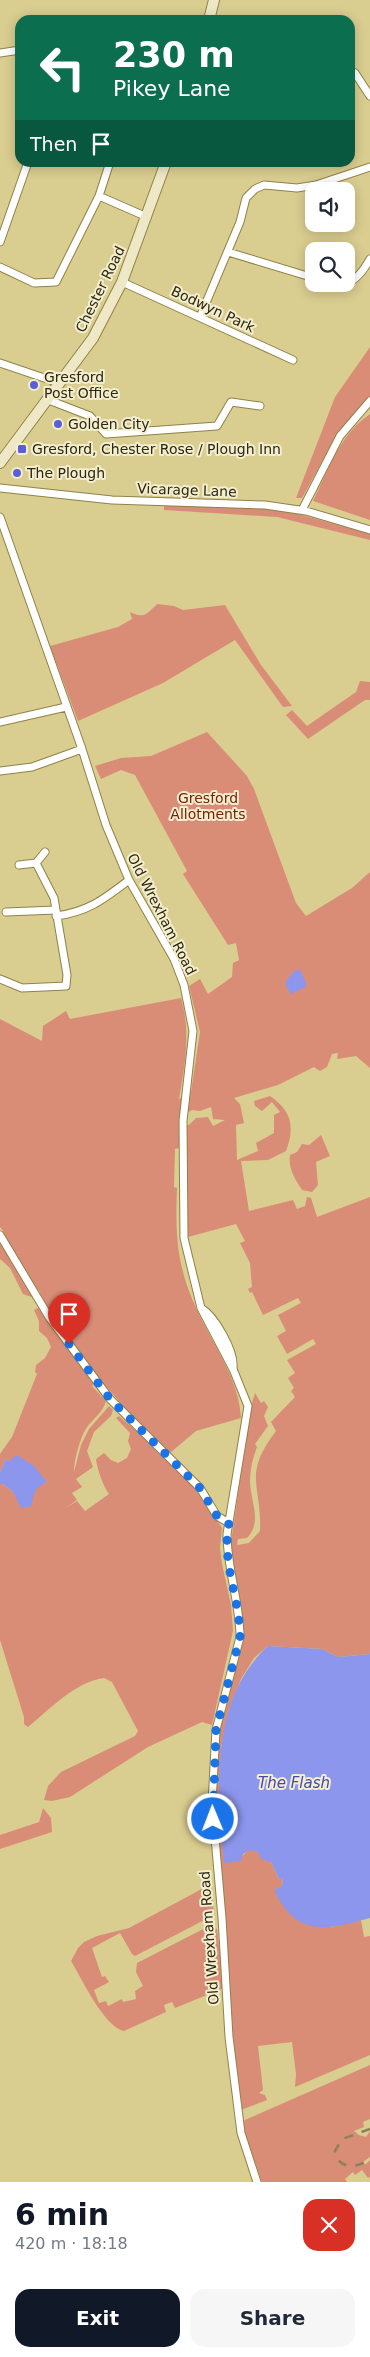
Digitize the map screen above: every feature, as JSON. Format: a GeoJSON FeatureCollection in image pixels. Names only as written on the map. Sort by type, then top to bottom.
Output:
{"type":"FeatureCollection","features":[{"type":"Feature","properties":{"kind":"main road"},"geometry":{"type":"LineString","coordinates":[[210,15],[214,0]]}},
{"type":"Feature","properties":{"kind":"main road","name":"Chester Road"},"geometry":{"type":"LineString","coordinates":[[0,463],[93,338],[122,282],[148,217],[164,167]]}},
{"type":"Feature","properties":{"kind":"street"},"geometry":{"type":"LineString","coordinates":[[0,53],[15,51]]}},
{"type":"Feature","properties":{"kind":"street"},"geometry":{"type":"LineString","coordinates":[[355,72],[370,96]]}},
{"type":"Feature","properties":{"kind":"street"},"geometry":{"type":"LineString","coordinates":[[0,242],[26,167]]}},
{"type":"Feature","properties":{"kind":"street"},"geometry":{"type":"LineString","coordinates":[[0,267],[34,283],[56,282],[99,196],[108,167]]}},
{"type":"Feature","properties":{"kind":"street"},"geometry":{"type":"LineString","coordinates":[[200,317],[240,222],[246,198],[254,189],[264,185],[297,188],[370,167]]}},
{"type":"Feature","properties":{"kind":"street"},"geometry":{"type":"LineString","coordinates":[[99,196],[148,217]]}},
{"type":"Feature","properties":{"kind":"street"},"geometry":{"type":"LineString","coordinates":[[228,252],[305,275]]}},
{"type":"Feature","properties":{"kind":"street"},"geometry":{"type":"LineString","coordinates":[[355,277],[370,259]]}},
{"type":"Feature","properties":{"kind":"street","name":"Bodwyn Park"},"geometry":{"type":"LineString","coordinates":[[122,282],[293,360]]}},
{"type":"Feature","properties":{"kind":"street"},"geometry":{"type":"LineString","coordinates":[[0,363],[59,383]]}},
{"type":"Feature","properties":{"kind":"street"},"geometry":{"type":"LineString","coordinates":[[46,399],[90,416],[106,434],[217,426],[231,402],[260,406]]}},
{"type":"Feature","properties":{"kind":"street"},"geometry":{"type":"LineString","coordinates":[[302,510],[340,436],[370,402]]}},
{"type":"Feature","properties":{"kind":"street","name":"Vicarage Lane"},"geometry":{"type":"LineString","coordinates":[[0,488],[112,500],[265,505],[302,510],[370,530]]}},
{"type":"Feature","properties":{"kind":"street","name":"Old Wrexham Road"},"geometry":{"type":"LineString","coordinates":[[0,517],[82,749],[106,825],[129,880],[174,959],[184,986],[193,1031],[183,1121],[184,1238],[201,1308],[233,1369],[248,1406],[229,1523],[227,1552],[240,1623],[240,1637],[216,1730],[212,1803],[222,1918],[229,2037],[240,2133],[257,2182]]}},
{"type":"Feature","properties":{"kind":"street"},"geometry":{"type":"LineString","coordinates":[[0,722],[66,707]]}},
{"type":"Feature","properties":{"kind":"street"},"geometry":{"type":"LineString","coordinates":[[0,771],[32,767],[82,749]]}},
{"type":"Feature","properties":{"kind":"street"},"geometry":{"type":"LineString","coordinates":[[19,864],[36,863],[45,852]]}},
{"type":"Feature","properties":{"kind":"street"},"geometry":{"type":"LineString","coordinates":[[0,979],[22,988],[66,986],[67,975],[54,898],[36,863]]}},
{"type":"Feature","properties":{"kind":"street"},"geometry":{"type":"LineString","coordinates":[[6,912],[76,913],[92,907],[129,880]]}},
{"type":"Feature","properties":{"kind":"street"},"geometry":{"type":"LineString","coordinates":[[0,1235],[49,1317],[110,1399],[200,1488],[217,1516],[229,1523]]}},
{"type":"Feature","properties":{"kind":"green space"},"geometry":{"type":"Polygon","coordinates":[[[370,347],[370,397],[336,436],[302,498],[296,498],[335,397],[370,347]]]}},
{"type":"Feature","properties":{"kind":"green space"},"geometry":{"type":"Polygon","coordinates":[[[370,414],[370,520],[313,501],[343,442],[360,422],[370,414]]]}},
{"type":"Feature","properties":{"kind":"green space"},"geometry":{"type":"Polygon","coordinates":[[[164,504],[266,508],[291,512],[370,534],[370,540],[277,517],[164,510],[164,504]]]}},
{"type":"Feature","properties":{"kind":"green space"},"geometry":{"type":"Polygon","coordinates":[[[157,604],[174,606],[183,610],[225,605],[261,665],[292,706],[283,707],[235,640],[163,683],[78,721],[50,646],[118,627],[132,619],[130,612],[142,615],[157,604]]]}},
{"type":"Feature","properties":{"kind":"green space"},"geometry":{"type":"Polygon","coordinates":[[[360,681],[370,682],[370,700],[365,700],[308,739],[286,715],[292,710],[307,726],[356,692],[360,681]]]}},
{"type":"Feature","properties":{"kind":"green space","name":"Gresford Allotments"},"geometry":{"type":"Polygon","coordinates":[[[207,732],[247,776],[254,789],[296,903],[306,916],[352,888],[370,872],[370,1068],[356,1056],[337,1059],[338,1053],[332,1054],[327,1067],[320,1071],[314,1067],[278,1085],[234,1098],[240,1104],[244,1123],[236,1125],[237,1160],[258,1151],[256,1143],[274,1133],[274,1115],[280,1112],[272,1102],[262,1111],[255,1106],[254,1101],[270,1096],[283,1108],[290,1120],[291,1127],[286,1151],[268,1160],[241,1161],[249,1211],[293,1200],[297,1209],[305,1206],[307,1197],[311,1198],[317,1217],[370,1197],[370,1654],[338,1657],[322,1649],[268,1646],[254,1658],[241,1679],[229,1710],[221,1747],[241,1857],[250,1849],[258,1852],[271,1862],[279,1879],[283,1877],[282,1886],[331,1927],[361,1920],[364,1937],[370,1936],[370,2055],[295,2087],[296,2074],[292,2042],[258,2046],[263,2090],[259,2093],[265,2095],[267,2100],[241,2110],[233,2035],[223,1887],[213,1803],[218,1730],[244,1636],[230,1549],[251,1406],[255,1393],[261,1403],[264,1401],[268,1407],[264,1416],[268,1426],[255,1444],[257,1447],[251,1472],[250,1481],[255,1518],[254,1525],[252,1532],[247,1538],[238,1539],[237,1545],[249,1543],[260,1531],[256,1480],[259,1459],[276,1431],[271,1422],[295,1397],[291,1391],[294,1388],[288,1378],[295,1373],[287,1360],[316,1344],[313,1339],[287,1354],[277,1336],[286,1331],[278,1315],[301,1303],[298,1298],[263,1315],[252,1292],[250,1293],[248,1289],[252,1287],[250,1263],[240,1243],[245,1241],[236,1224],[188,1237],[187,1146],[175,1149],[174,1187],[177,1188],[177,1238],[179,1254],[186,1284],[192,1299],[226,1365],[236,1391],[241,1418],[196,1431],[170,1453],[145,1431],[98,1377],[92,1386],[106,1401],[82,1437],[76,1455],[74,1472],[81,1445],[89,1429],[109,1406],[113,1410],[111,1416],[94,1432],[87,1451],[93,1467],[76,1479],[82,1487],[72,1493],[77,1500],[64,1509],[77,1501],[85,1511],[109,1494],[101,1477],[96,1459],[104,1453],[111,1460],[118,1463],[127,1458],[131,1449],[128,1441],[130,1433],[116,1418],[119,1416],[175,1465],[197,1488],[222,1528],[220,1548],[231,1605],[233,1631],[212,1725],[202,1722],[148,1747],[70,1797],[52,1801],[44,1800],[48,1786],[61,1772],[135,1736],[138,1731],[112,1682],[104,1678],[83,1685],[73,1691],[28,1727],[24,1724],[24,1717],[0,1640],[0,1484],[3,1484],[13,1492],[33,1495],[38,1486],[47,1482],[5,1460],[0,1473],[0,1454],[12,1437],[37,1374],[35,1372],[36,1365],[45,1358],[51,1347],[47,1338],[39,1331],[39,1321],[34,1310],[46,1304],[38,1289],[34,1298],[23,1294],[10,1268],[0,1259],[0,1235],[3,1231],[0,1227],[0,1019],[42,1041],[43,1026],[66,1011],[70,1019],[181,998],[186,1023],[186,1036],[185,1061],[179,1099],[191,1092],[200,1032],[189,986],[200,979],[208,994],[232,977],[233,963],[239,960],[236,943],[228,945],[183,874],[187,871],[135,775],[121,770],[101,779],[95,766],[121,758],[151,756],[207,732]],[[211,1107],[200,1111],[192,1110],[180,1117],[180,1124],[189,1125],[196,1118],[208,1117],[213,1126],[225,1120],[213,1119],[211,1107]]]}},
{"type":"Feature","properties":{"kind":"green space"},"geometry":{"type":"Polygon","coordinates":[[[321,1135],[330,1156],[316,1162],[318,1185],[312,1192],[302,1190],[291,1169],[290,1155],[297,1152],[302,1144],[309,1145],[321,1135]]]}},
{"type":"Feature","properties":{"kind":"green space"},"geometry":{"type":"Polygon","coordinates":[[[43,1808],[51,1818],[52,1832],[0,1849],[0,1835],[39,1822],[43,1808]]]}},
{"type":"Feature","properties":{"kind":"green space"},"geometry":{"type":"Polygon","coordinates":[[[211,1884],[214,1915],[135,1956],[120,1933],[92,1948],[102,1977],[105,1976],[109,1982],[94,1990],[99,2003],[106,2001],[108,2006],[122,1999],[123,2002],[136,1999],[135,1991],[143,1986],[136,1972],[137,1963],[211,1925],[217,1929],[224,1988],[175,2008],[172,2002],[164,2005],[166,2012],[124,2031],[116,2028],[101,2012],[71,1961],[78,1948],[84,1942],[97,1936],[129,1928],[211,1884]]]}},
{"type":"Feature","properties":{"kind":"green space"},"geometry":{"type":"Polygon","coordinates":[[[370,2065],[370,2119],[363,2122],[364,2127],[354,2131],[366,2137],[370,2131],[370,2157],[360,2164],[366,2164],[370,2160],[370,2177],[368,2178],[362,2170],[355,2175],[353,2172],[345,2179],[347,2182],[262,2182],[242,2125],[245,2120],[370,2065]]]}},
{"type":"Feature","properties":{"kind":"water"},"geometry":{"type":"Polygon","coordinates":[[[300,969],[307,986],[291,994],[285,984],[292,973],[300,969]]]}},
{"type":"Feature","properties":{"kind":"water"},"geometry":{"type":"Polygon","coordinates":[[[17,1455],[34,1466],[47,1482],[35,1491],[32,1506],[21,1508],[13,1492],[3,1484],[0,1484],[0,1473],[5,1460],[9,1461],[17,1455]]]}},
{"type":"Feature","properties":{"kind":"water","name":"The Flash"},"geometry":{"type":"Polygon","coordinates":[[[268,1646],[322,1649],[338,1657],[370,1654],[370,1918],[326,1927],[303,1923],[283,1905],[274,1890],[282,1886],[283,1878],[279,1879],[271,1862],[261,1859],[258,1852],[250,1850],[243,1854],[241,1861],[224,1863],[219,1777],[226,1719],[235,1693],[249,1668],[268,1646]]]}},
{"type":"Feature","properties":{"kind":"railway"},"geometry":{"type":"LineString","coordinates":[[370,2129],[342,2139],[335,2151],[340,2162],[349,2166],[355,2166],[370,2158]]}},
{"type":"Feature","properties":{"kind":"place","name":"Gresford Post Office"},"geometry":{"type":"Point","coordinates":[34,385]}},
{"type":"Feature","properties":{"kind":"place","name":"Golden City"},"geometry":{"type":"Point","coordinates":[58,424]}},
{"type":"Feature","properties":{"kind":"place","name":"Gresford, Chester Rose / Plough Inn"},"geometry":{"type":"Point","coordinates":[22,449]}},
{"type":"Feature","properties":{"kind":"place","name":"The Plough"},"geometry":{"type":"Point","coordinates":[17,473]}},
{"type":"Feature","properties":{"kind":"route"},"geometry":{"type":"LineString","coordinates":[[69,1344],[110,1399],[200,1488],[217,1516],[229,1523],[226,1534],[227,1552],[240,1623],[240,1637],[216,1730],[213,1759],[213,1819]]}}]}
